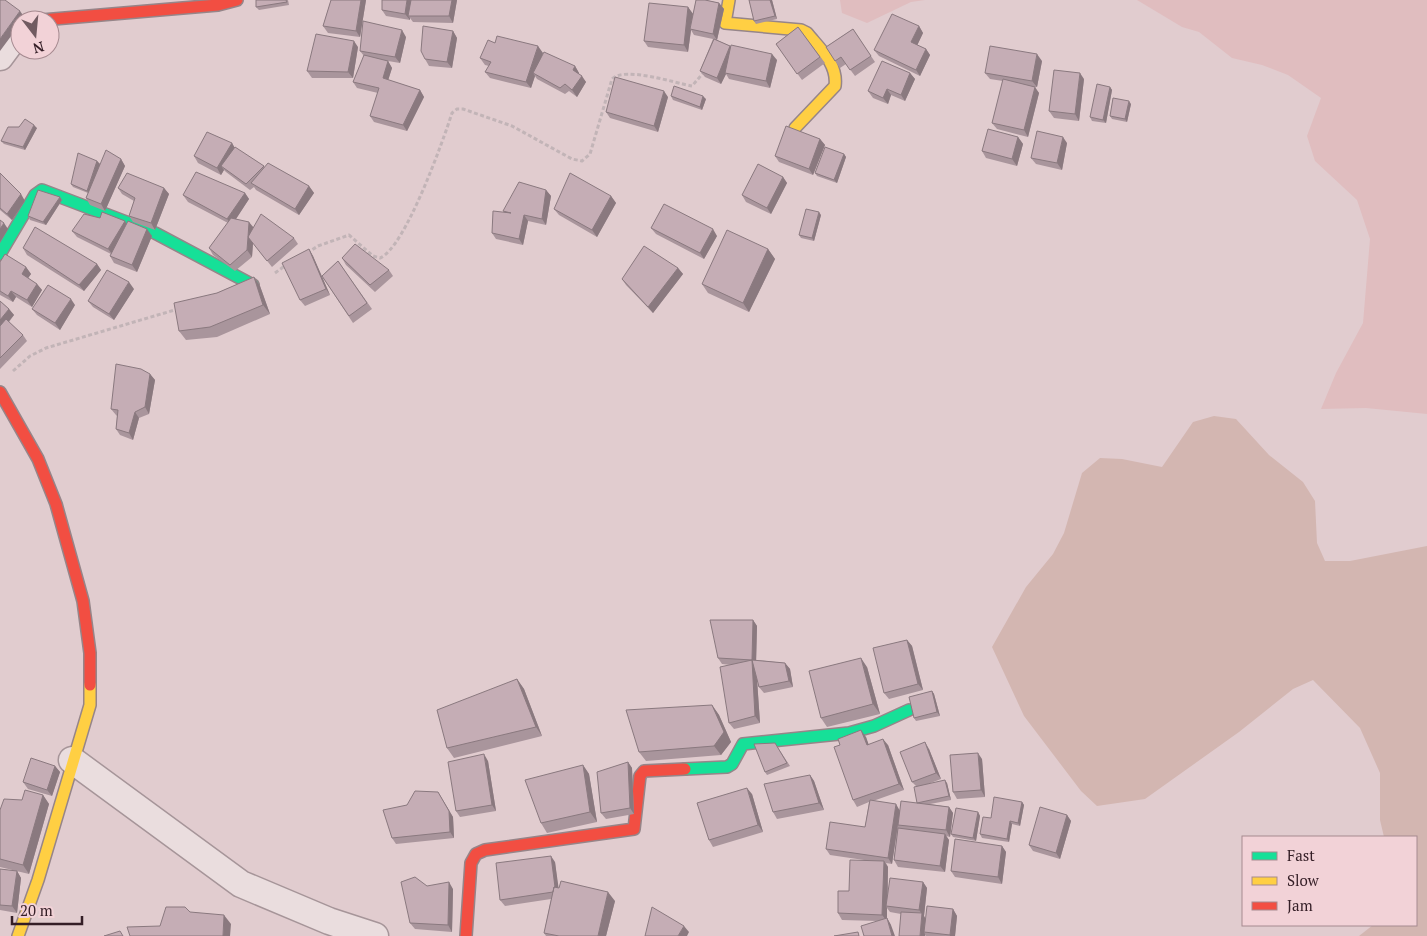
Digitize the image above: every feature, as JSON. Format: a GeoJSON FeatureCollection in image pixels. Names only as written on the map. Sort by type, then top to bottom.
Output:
{"type":"FeatureCollection","features":[{"type":"Feature","properties":{"kind":"street"},"geometry":{"type":"LineString","coordinates":[[60,19],[218,6],[237,0]]}},
{"type":"Feature","properties":{"kind":"street"},"geometry":{"type":"LineString","coordinates":[[729,0],[725,23],[801,30],[807,34],[834,68],[838,77],[835,86],[796,128]]}},
{"type":"Feature","properties":{"kind":"street"},"geometry":{"type":"LineString","coordinates":[[0,57],[10,44]]}},
{"type":"Feature","properties":{"kind":"street"},"geometry":{"type":"LineString","coordinates":[[0,254],[35,195],[42,190],[155,233],[253,285]]}},
{"type":"Feature","properties":{"kind":"street"},"geometry":{"type":"LineString","coordinates":[[0,392],[38,459],[56,504],[83,601],[90,654],[90,705],[72,760],[38,880],[18,936]]}},
{"type":"Feature","properties":{"kind":"street"},"geometry":{"type":"LineString","coordinates":[[466,936],[471,862],[476,854],[485,850],[628,832],[634,828],[636,823],[640,776],[644,772],[726,767],[732,764],[740,746],[743,744],[849,733],[874,726],[909,710]]}},
{"type":"Feature","properties":{"kind":"street"},"geometry":{"type":"LineString","coordinates":[[72,760],[241,884],[328,921],[375,936]]}},
{"type":"Feature","properties":{"kind":"path"},"geometry":{"type":"LineString","coordinates":[[302,256],[318,246],[349,236],[373,256],[380,258],[386,254],[400,234],[426,182],[452,113],[457,109],[463,109],[512,126],[572,160],[582,161],[590,154],[612,79],[615,76],[626,73],[692,86],[707,66]]}},
{"type":"Feature","properties":{"kind":"path"},"geometry":{"type":"LineString","coordinates":[[253,285],[294,260]]}},
{"type":"Feature","properties":{"kind":"path"},"geometry":{"type":"LineString","coordinates":[[6,377],[30,356],[46,348],[185,308]]}},
{"type":"Feature","properties":{"kind":"shaded area"},"geometry":{"type":"Polygon","coordinates":[[[840,0],[925,0],[911,2],[867,23],[842,13],[840,0]]]}},
{"type":"Feature","properties":{"kind":"shaded area"},"geometry":{"type":"Polygon","coordinates":[[[1137,0],[1427,0],[1427,414],[1366,408],[1321,409],[1336,373],[1363,323],[1370,239],[1357,200],[1315,161],[1307,136],[1321,98],[1288,75],[1262,65],[1232,58],[1199,32],[1182,27],[1137,0]]]}},
{"type":"Feature","properties":{"kind":"shaded area"},"geometry":{"type":"Polygon","coordinates":[[[1214,416],[1236,419],[1269,455],[1303,482],[1315,501],[1317,543],[1325,561],[1350,561],[1427,546],[1427,936],[1359,936],[1372,926],[1417,926],[1417,836],[1384,836],[1380,820],[1380,773],[1360,728],[1313,680],[1293,689],[1239,732],[1145,799],[1097,806],[1081,791],[1024,716],[992,647],[1026,587],[1053,554],[1064,533],[1082,473],[1100,458],[1122,459],[1162,467],[1193,422],[1214,416]]]}},
{"type":"Feature","properties":{"kind":"building"},"geometry":{"type":"Polygon","coordinates":[[[0,0],[5,0],[19,10],[10,10],[10,25],[0,39],[0,0]]]}},
{"type":"Feature","properties":{"kind":"building"},"geometry":{"type":"Polygon","coordinates":[[[256,0],[286,0],[287,2],[256,7],[256,0]]]}},
{"type":"Feature","properties":{"kind":"building"},"geometry":{"type":"Polygon","coordinates":[[[331,0],[361,0],[356,31],[323,26],[331,0]]]}},
{"type":"Feature","properties":{"kind":"building"},"geometry":{"type":"Polygon","coordinates":[[[382,0],[407,0],[405,14],[382,10],[382,0]]]}},
{"type":"Feature","properties":{"kind":"building"},"geometry":{"type":"Polygon","coordinates":[[[411,0],[452,0],[449,16],[408,16],[411,0]]]}},
{"type":"Feature","properties":{"kind":"building"},"geometry":{"type":"Polygon","coordinates":[[[696,0],[719,3],[713,34],[690,29],[696,0]]]}},
{"type":"Feature","properties":{"kind":"building"},"geometry":{"type":"Polygon","coordinates":[[[749,0],[770,0],[775,16],[754,21],[749,0]]]}},
{"type":"Feature","properties":{"kind":"building"},"geometry":{"type":"Polygon","coordinates":[[[649,3],[688,7],[684,45],[644,41],[649,3]]]}},
{"type":"Feature","properties":{"kind":"building"},"geometry":{"type":"Polygon","coordinates":[[[892,14],[919,26],[911,42],[926,49],[916,70],[874,50],[892,14]]]}},
{"type":"Feature","properties":{"kind":"building"},"geometry":{"type":"Polygon","coordinates":[[[363,21],[402,30],[395,57],[360,51],[363,21]]]}},
{"type":"Feature","properties":{"kind":"building"},"geometry":{"type":"Polygon","coordinates":[[[423,26],[453,31],[447,62],[425,59],[421,51],[423,26]]]}},
{"type":"Feature","properties":{"kind":"building"},"geometry":{"type":"Polygon","coordinates":[[[798,27],[820,57],[797,74],[776,44],[798,27]]]}},
{"type":"Feature","properties":{"kind":"building"},"geometry":{"type":"Polygon","coordinates":[[[853,29],[871,56],[850,70],[841,57],[835,61],[826,47],[853,29]]]}},
{"type":"Feature","properties":{"kind":"building"},"geometry":{"type":"Polygon","coordinates":[[[316,34],[354,41],[348,72],[307,71],[316,34]]]}},
{"type":"Feature","properties":{"kind":"building"},"geometry":{"type":"Polygon","coordinates":[[[497,36],[538,46],[526,82],[485,72],[491,62],[480,58],[488,40],[495,43],[497,36]]]}},
{"type":"Feature","properties":{"kind":"building"},"geometry":{"type":"Polygon","coordinates":[[[714,39],[730,46],[717,78],[700,71],[714,39]]]}},
{"type":"Feature","properties":{"kind":"building"},"geometry":{"type":"Polygon","coordinates":[[[731,45],[772,54],[766,81],[725,73],[731,45]]]}},
{"type":"Feature","properties":{"kind":"building"},"geometry":{"type":"Polygon","coordinates":[[[990,46],[1037,54],[1032,81],[985,73],[990,46]]]}},
{"type":"Feature","properties":{"kind":"building"},"geometry":{"type":"Polygon","coordinates":[[[544,52],[575,66],[573,70],[582,76],[572,90],[565,84],[560,88],[533,73],[544,52]]]}},
{"type":"Feature","properties":{"kind":"building"},"geometry":{"type":"Polygon","coordinates":[[[364,55],[388,61],[383,78],[420,90],[403,125],[370,116],[379,88],[353,82],[364,55]]]}},
{"type":"Feature","properties":{"kind":"building"},"geometry":{"type":"Polygon","coordinates":[[[882,61],[910,73],[901,95],[887,89],[883,98],[868,91],[882,61]]]}},
{"type":"Feature","properties":{"kind":"building"},"geometry":{"type":"Polygon","coordinates":[[[1054,70],[1080,73],[1075,114],[1049,111],[1054,70]]]}},
{"type":"Feature","properties":{"kind":"building"},"geometry":{"type":"Polygon","coordinates":[[[615,77],[664,91],[654,126],[606,112],[615,77]]]}},
{"type":"Feature","properties":{"kind":"building"},"geometry":{"type":"Polygon","coordinates":[[[1003,79],[1035,87],[1024,130],[992,123],[1003,79]]]}},
{"type":"Feature","properties":{"kind":"building"},"geometry":{"type":"Polygon","coordinates":[[[1097,84],[1110,87],[1103,120],[1090,117],[1097,84]]]}},
{"type":"Feature","properties":{"kind":"building"},"geometry":{"type":"Polygon","coordinates":[[[674,86],[703,96],[700,107],[671,96],[674,86]]]}},
{"type":"Feature","properties":{"kind":"building"},"geometry":{"type":"Polygon","coordinates":[[[1113,98],[1129,101],[1125,119],[1110,116],[1113,98]]]}},
{"type":"Feature","properties":{"kind":"building"},"geometry":{"type":"Polygon","coordinates":[[[25,119],[34,125],[23,147],[1,141],[8,127],[19,127],[25,119]]]}},
{"type":"Feature","properties":{"kind":"building"},"geometry":{"type":"Polygon","coordinates":[[[786,126],[820,139],[809,169],[775,156],[786,126]]]}},
{"type":"Feature","properties":{"kind":"building"},"geometry":{"type":"Polygon","coordinates":[[[988,129],[1018,137],[1012,159],[982,151],[988,129]]]}},
{"type":"Feature","properties":{"kind":"building"},"geometry":{"type":"Polygon","coordinates":[[[1037,131],[1063,137],[1057,163],[1031,158],[1037,131]]]}},
{"type":"Feature","properties":{"kind":"building"},"geometry":{"type":"Polygon","coordinates":[[[207,132],[232,143],[217,168],[194,156],[207,132]]]}},
{"type":"Feature","properties":{"kind":"building"},"geometry":{"type":"Polygon","coordinates":[[[235,147],[264,166],[246,184],[221,166],[235,147]]]}},
{"type":"Feature","properties":{"kind":"building"},"geometry":{"type":"Polygon","coordinates":[[[825,147],[844,154],[834,180],[815,173],[825,147]]]}},
{"type":"Feature","properties":{"kind":"building"},"geometry":{"type":"Polygon","coordinates":[[[106,150],[121,159],[101,204],[86,198],[106,150]]]}},
{"type":"Feature","properties":{"kind":"building"},"geometry":{"type":"Polygon","coordinates":[[[78,153],[97,161],[87,191],[71,184],[78,153]]]}},
{"type":"Feature","properties":{"kind":"building"},"geometry":{"type":"Polygon","coordinates":[[[268,163],[309,186],[295,209],[251,183],[268,163]]]}},
{"type":"Feature","properties":{"kind":"building"},"geometry":{"type":"Polygon","coordinates":[[[758,164],[783,177],[767,208],[742,195],[758,164]]]}},
{"type":"Feature","properties":{"kind":"building"},"geometry":{"type":"Polygon","coordinates":[[[196,172],[245,193],[227,219],[183,195],[196,172]]]}},
{"type":"Feature","properties":{"kind":"building"},"geometry":{"type":"Polygon","coordinates":[[[0,173],[21,194],[7,214],[0,208],[0,173]]]}},
{"type":"Feature","properties":{"kind":"building"},"geometry":{"type":"Polygon","coordinates":[[[127,173],[164,188],[151,223],[129,216],[135,198],[118,188],[127,173]]]}},
{"type":"Feature","properties":{"kind":"building"},"geometry":{"type":"Polygon","coordinates":[[[570,173],[611,196],[592,230],[554,209],[570,173]]]}},
{"type":"Feature","properties":{"kind":"building"},"geometry":{"type":"Polygon","coordinates":[[[519,182],[546,190],[542,219],[524,215],[519,239],[492,233],[493,211],[511,213],[503,211],[519,182]]]}},
{"type":"Feature","properties":{"kind":"building"},"geometry":{"type":"Polygon","coordinates":[[[38,190],[60,197],[43,222],[28,216],[38,190]]]}},
{"type":"Feature","properties":{"kind":"building"},"geometry":{"type":"Polygon","coordinates":[[[664,204],[713,229],[700,253],[651,228],[664,204]]]}},
{"type":"Feature","properties":{"kind":"building"},"geometry":{"type":"Polygon","coordinates":[[[806,209],[819,212],[812,238],[799,235],[806,209]]]}},
{"type":"Feature","properties":{"kind":"building"},"geometry":{"type":"Polygon","coordinates":[[[102,212],[125,221],[108,249],[72,231],[84,214],[100,218],[102,212]]]}},
{"type":"Feature","properties":{"kind":"building"},"geometry":{"type":"Polygon","coordinates":[[[261,214],[294,238],[267,261],[248,237],[261,214]]]}},
{"type":"Feature","properties":{"kind":"building"},"geometry":{"type":"Polygon","coordinates":[[[231,218],[249,222],[247,250],[230,265],[209,248],[231,218]]]}},
{"type":"Feature","properties":{"kind":"building"},"geometry":{"type":"Polygon","coordinates":[[[0,220],[4,223],[0,229],[0,220]]]}},
{"type":"Feature","properties":{"kind":"building"},"geometry":{"type":"Polygon","coordinates":[[[128,221],[147,229],[132,265],[110,256],[128,221]]]}},
{"type":"Feature","properties":{"kind":"building"},"geometry":{"type":"Polygon","coordinates":[[[35,227],[97,264],[79,285],[23,248],[35,227]]]}},
{"type":"Feature","properties":{"kind":"building"},"geometry":{"type":"Polygon","coordinates":[[[727,230],[768,249],[743,303],[702,284],[727,230]]]}},
{"type":"Feature","properties":{"kind":"building"},"geometry":{"type":"Polygon","coordinates":[[[355,244],[389,270],[370,285],[342,258],[355,244]]]}},
{"type":"Feature","properties":{"kind":"building"},"geometry":{"type":"Polygon","coordinates":[[[644,246],[678,268],[648,307],[622,279],[644,246]]]}},
{"type":"Feature","properties":{"kind":"building"},"geometry":{"type":"Polygon","coordinates":[[[309,249],[326,289],[300,300],[282,263],[309,249]]]}},
{"type":"Feature","properties":{"kind":"building"},"geometry":{"type":"Polygon","coordinates":[[[5,254],[26,267],[22,274],[37,284],[27,300],[11,291],[8,296],[0,291],[0,262],[5,254]]]}},
{"type":"Feature","properties":{"kind":"building"},"geometry":{"type":"Polygon","coordinates":[[[338,261],[367,303],[349,316],[322,276],[338,261]]]}},
{"type":"Feature","properties":{"kind":"building"},"geometry":{"type":"Polygon","coordinates":[[[107,270],[129,282],[109,314],[88,301],[107,270]]]}},
{"type":"Feature","properties":{"kind":"building"},"geometry":{"type":"Polygon","coordinates":[[[254,277],[263,305],[210,327],[179,331],[174,303],[217,293],[254,277]]]}},
{"type":"Feature","properties":{"kind":"building"},"geometry":{"type":"Polygon","coordinates":[[[48,285],[71,299],[55,323],[32,309],[48,285]]]}},
{"type":"Feature","properties":{"kind":"building"},"geometry":{"type":"Polygon","coordinates":[[[0,301],[9,309],[0,320],[0,301]]]}},
{"type":"Feature","properties":{"kind":"building"},"geometry":{"type":"Polygon","coordinates":[[[6,319],[23,335],[0,358],[0,326],[6,319]]]}},
{"type":"Feature","properties":{"kind":"building"},"geometry":{"type":"Polygon","coordinates":[[[116,364],[141,369],[150,374],[145,407],[135,412],[129,433],[116,429],[118,410],[111,409],[116,364]]]}},
{"type":"Feature","properties":{"kind":"building"},"geometry":{"type":"Polygon","coordinates":[[[710,620],[753,620],[752,660],[718,658],[710,620]]]}},
{"type":"Feature","properties":{"kind":"building"},"geometry":{"type":"Polygon","coordinates":[[[907,640],[918,684],[884,693],[873,648],[907,640]]]}},
{"type":"Feature","properties":{"kind":"building"},"geometry":{"type":"Polygon","coordinates":[[[861,658],[873,704],[821,718],[809,671],[861,658]]]}},
{"type":"Feature","properties":{"kind":"building"},"geometry":{"type":"Polygon","coordinates":[[[752,660],[785,663],[789,681],[759,687],[752,660]]]}},
{"type":"Feature","properties":{"kind":"building"},"geometry":{"type":"Polygon","coordinates":[[[752,660],[755,716],[729,723],[720,667],[752,660]]]}},
{"type":"Feature","properties":{"kind":"building"},"geometry":{"type":"Polygon","coordinates":[[[517,679],[536,727],[447,748],[437,710],[517,679]]]}},
{"type":"Feature","properties":{"kind":"building"},"geometry":{"type":"Polygon","coordinates":[[[932,691],[937,712],[914,718],[909,697],[932,691]]]}},
{"type":"Feature","properties":{"kind":"building"},"geometry":{"type":"Polygon","coordinates":[[[712,705],[724,732],[714,746],[639,752],[626,710],[712,705]]]}},
{"type":"Feature","properties":{"kind":"building"},"geometry":{"type":"Polygon","coordinates":[[[861,730],[867,745],[883,739],[899,784],[853,800],[834,747],[840,745],[838,739],[861,730]]]}},
{"type":"Feature","properties":{"kind":"building"},"geometry":{"type":"Polygon","coordinates":[[[925,742],[936,773],[912,782],[900,752],[925,742]]]}},
{"type":"Feature","properties":{"kind":"building"},"geometry":{"type":"Polygon","coordinates":[[[775,743],[787,763],[765,772],[754,744],[775,743]]]}},
{"type":"Feature","properties":{"kind":"building"},"geometry":{"type":"Polygon","coordinates":[[[978,753],[981,790],[953,792],[950,755],[978,753]]]}},
{"type":"Feature","properties":{"kind":"building"},"geometry":{"type":"Polygon","coordinates":[[[484,754],[492,805],[456,811],[448,762],[484,754]]]}},
{"type":"Feature","properties":{"kind":"building"},"geometry":{"type":"Polygon","coordinates":[[[31,758],[55,766],[47,790],[23,782],[31,758]]]}},
{"type":"Feature","properties":{"kind":"building"},"geometry":{"type":"Polygon","coordinates":[[[628,762],[630,808],[601,813],[597,772],[628,762]]]}},
{"type":"Feature","properties":{"kind":"building"},"geometry":{"type":"Polygon","coordinates":[[[583,765],[590,812],[541,823],[525,780],[583,765]]]}},
{"type":"Feature","properties":{"kind":"building"},"geometry":{"type":"Polygon","coordinates":[[[810,775],[819,803],[773,812],[764,784],[810,775]]]}},
{"type":"Feature","properties":{"kind":"building"},"geometry":{"type":"Polygon","coordinates":[[[945,780],[949,796],[917,803],[914,787],[945,780]]]}},
{"type":"Feature","properties":{"kind":"building"},"geometry":{"type":"Polygon","coordinates":[[[747,788],[758,825],[709,840],[697,803],[747,788]]]}},
{"type":"Feature","properties":{"kind":"building"},"geometry":{"type":"Polygon","coordinates":[[[25,790],[43,795],[23,865],[0,859],[0,810],[4,799],[22,800],[25,790]]]}},
{"type":"Feature","properties":{"kind":"building"},"geometry":{"type":"Polygon","coordinates":[[[415,791],[438,792],[449,811],[450,832],[392,838],[383,810],[407,805],[415,791]]]}},
{"type":"Feature","properties":{"kind":"building"},"geometry":{"type":"Polygon","coordinates":[[[994,797],[1022,802],[1018,823],[1010,821],[1007,839],[980,834],[983,817],[991,818],[994,797]]]}},
{"type":"Feature","properties":{"kind":"building"},"geometry":{"type":"Polygon","coordinates":[[[870,800],[896,804],[888,858],[826,849],[830,822],[865,827],[870,800]]]}},
{"type":"Feature","properties":{"kind":"building"},"geometry":{"type":"Polygon","coordinates":[[[901,801],[949,807],[946,830],[898,825],[901,801]]]}},
{"type":"Feature","properties":{"kind":"building"},"geometry":{"type":"Polygon","coordinates":[[[1040,807],[1067,815],[1056,853],[1029,845],[1040,807]]]}},
{"type":"Feature","properties":{"kind":"building"},"geometry":{"type":"Polygon","coordinates":[[[956,808],[978,812],[973,838],[951,834],[956,808]]]}},
{"type":"Feature","properties":{"kind":"building"},"geometry":{"type":"Polygon","coordinates":[[[898,828],[945,834],[940,866],[894,860],[898,828]]]}},
{"type":"Feature","properties":{"kind":"building"},"geometry":{"type":"Polygon","coordinates":[[[955,839],[1002,846],[998,877],[951,871],[955,839]]]}},
{"type":"Feature","properties":{"kind":"building"},"geometry":{"type":"Polygon","coordinates":[[[551,856],[555,887],[553,892],[500,900],[496,863],[551,856]]]}},
{"type":"Feature","properties":{"kind":"building"},"geometry":{"type":"Polygon","coordinates":[[[850,860],[884,861],[882,915],[838,913],[838,891],[849,891],[850,860]]]}},
{"type":"Feature","properties":{"kind":"building"},"geometry":{"type":"Polygon","coordinates":[[[0,869],[17,871],[12,906],[0,905],[0,869]]]}},
{"type":"Feature","properties":{"kind":"building"},"geometry":{"type":"Polygon","coordinates":[[[415,877],[427,886],[449,882],[448,925],[410,923],[401,882],[415,877]]]}},
{"type":"Feature","properties":{"kind":"building"},"geometry":{"type":"Polygon","coordinates":[[[890,878],[923,882],[919,910],[886,906],[890,878]]]}},
{"type":"Feature","properties":{"kind":"building"},"geometry":{"type":"Polygon","coordinates":[[[561,881],[608,892],[598,936],[559,936],[544,933],[554,887],[559,888],[561,881]]]}},
{"type":"Feature","properties":{"kind":"building"},"geometry":{"type":"Polygon","coordinates":[[[927,906],[953,909],[950,935],[924,932],[927,906]]]}},
{"type":"Feature","properties":{"kind":"building"},"geometry":{"type":"Polygon","coordinates":[[[166,907],[185,907],[190,912],[224,915],[223,936],[130,936],[127,927],[160,926],[166,907]]]}},
{"type":"Feature","properties":{"kind":"building"},"geometry":{"type":"Polygon","coordinates":[[[652,907],[684,926],[678,936],[645,936],[652,907]]]}},
{"type":"Feature","properties":{"kind":"building"},"geometry":{"type":"Polygon","coordinates":[[[901,912],[922,913],[920,936],[899,936],[901,912]]]}},
{"type":"Feature","properties":{"kind":"building"},"geometry":{"type":"Polygon","coordinates":[[[887,918],[892,936],[864,936],[861,926],[887,918]]]}},
{"type":"Feature","properties":{"kind":"building"},"geometry":{"type":"Polygon","coordinates":[[[120,931],[123,936],[104,936],[120,931]]]}},
{"type":"Feature","properties":{"kind":"building"},"geometry":{"type":"Polygon","coordinates":[[[858,932],[859,936],[834,936],[858,932]]]}},
{"type":"Feature","properties":{"kind":"traffic: fast"},"geometry":{"type":"LineString","coordinates":[[0,254],[35,195],[42,190],[155,233],[253,285]]}},
{"type":"Feature","properties":{"kind":"traffic: fast"},"geometry":{"type":"LineString","coordinates":[[685,769],[727,767],[732,764],[743,744],[849,733],[874,726],[909,710]]}},
{"type":"Feature","properties":{"kind":"traffic: slow"},"geometry":{"type":"LineString","coordinates":[[729,0],[725,23],[801,30],[807,33],[831,64],[834,71],[835,86],[795,128]]}},
{"type":"Feature","properties":{"kind":"traffic: slow"},"geometry":{"type":"LineString","coordinates":[[18,936],[38,880],[90,705],[90,685]]}},
{"type":"Feature","properties":{"kind":"traffic: jam"},"geometry":{"type":"LineString","coordinates":[[60,18],[218,5],[237,0]]}},
{"type":"Feature","properties":{"kind":"traffic: jam"},"geometry":{"type":"LineString","coordinates":[[0,392],[38,459],[56,504],[83,601],[90,653],[90,685]]}},
{"type":"Feature","properties":{"kind":"traffic: jam"},"geometry":{"type":"LineString","coordinates":[[466,936],[471,863],[476,854],[485,850],[634,829],[640,776],[644,771],[685,769]]}}]}
